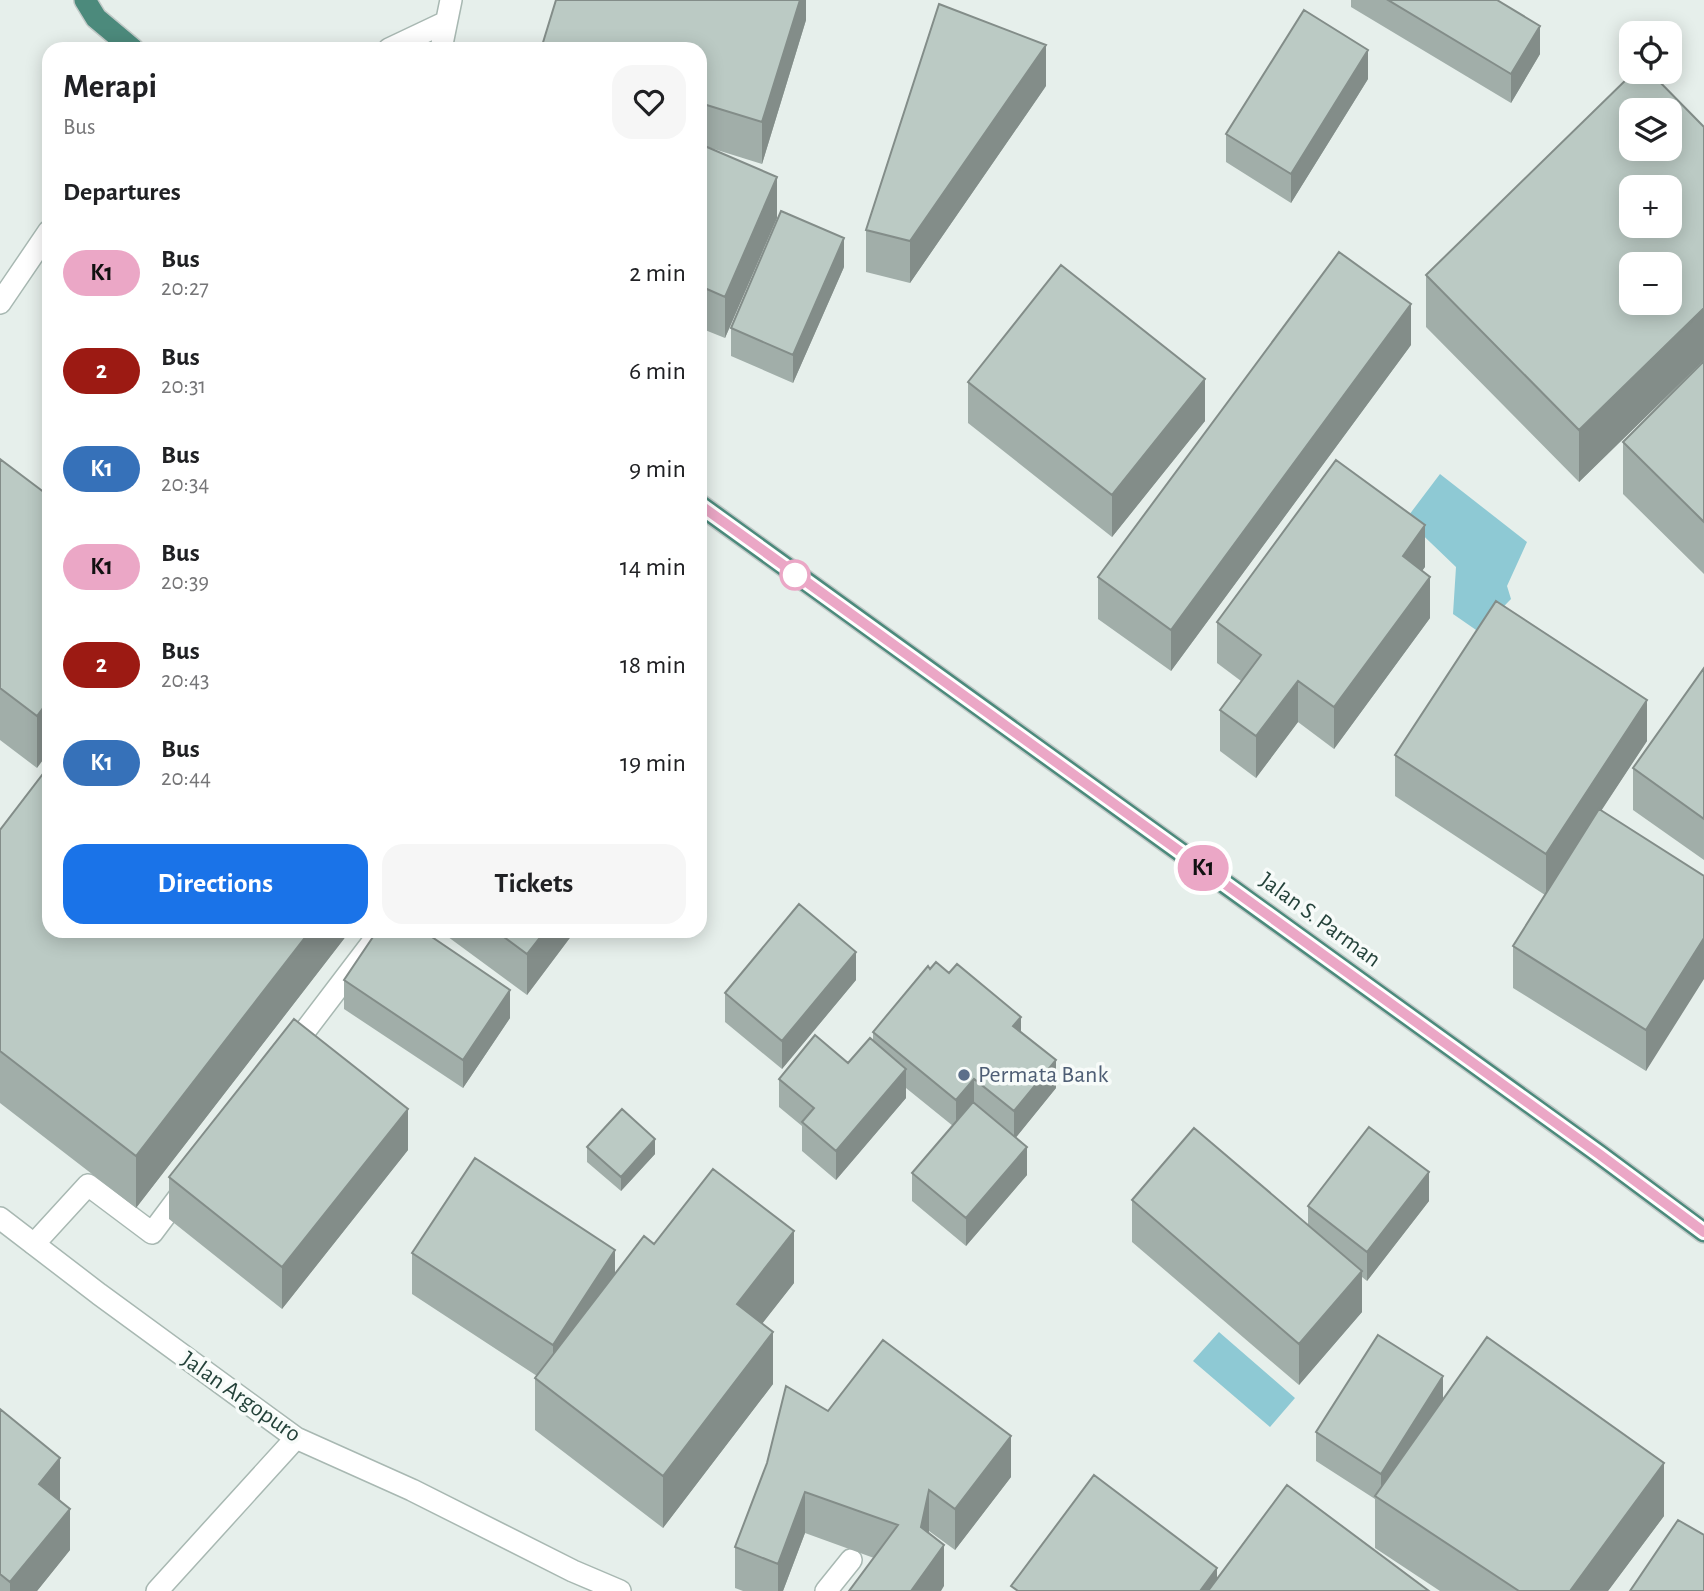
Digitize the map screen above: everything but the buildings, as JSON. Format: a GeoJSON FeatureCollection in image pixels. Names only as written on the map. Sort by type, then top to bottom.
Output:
{"type":"FeatureCollection","features":[{"type":"Feature","properties":{"kind":"highway"},"geometry":{"type":"LineString","coordinates":[[85,0],[96,18],[125,42]]}},
{"type":"Feature","properties":{"kind":"highway","name":"Jalan S. Parman"},"geometry":{"type":"LineString","coordinates":[[707,516],[1704,1232]]}},
{"type":"Feature","properties":{"kind":"street"},"geometry":{"type":"LineString","coordinates":[[442,42],[451,0]]}},
{"type":"Feature","properties":{"kind":"street"},"geometry":{"type":"LineString","coordinates":[[404,42],[446,22]]}},
{"type":"Feature","properties":{"kind":"street"},"geometry":{"type":"LineString","coordinates":[[0,303],[42,241]]}},
{"type":"Feature","properties":{"kind":"street"},"geometry":{"type":"LineString","coordinates":[[275,1071],[376,938]]}},
{"type":"Feature","properties":{"kind":"street"},"geometry":{"type":"LineString","coordinates":[[34,1244],[88,1185],[152,1233],[201,1168]]}},
{"type":"Feature","properties":{"kind":"street","name":"Jalan Argopuro"},"geometry":{"type":"LineString","coordinates":[[0,1218],[296,1438],[412,1490],[573,1571],[620,1591]]}},
{"type":"Feature","properties":{"kind":"street"},"geometry":{"type":"LineString","coordinates":[[157,1591],[296,1438]]}},
{"type":"Feature","properties":{"kind":"street"},"geometry":{"type":"LineString","coordinates":[[826,1591],[851,1560]]}},
{"type":"Feature","properties":{"kind":"water"},"geometry":{"type":"Polygon","coordinates":[[[1440,474],[1527,542],[1507,586],[1511,599],[1479,632],[1453,614],[1456,567],[1406,519],[1440,474]]]}},
{"type":"Feature","properties":{"kind":"water"},"geometry":{"type":"Polygon","coordinates":[[[1219,1332],[1295,1398],[1270,1427],[1193,1361],[1219,1332]]]}},
{"type":"Feature","properties":{"kind":"bus line","name":"K1"},"geometry":{"type":"LineString","coordinates":[[707,510],[1704,1232]]}},
{"type":"Feature","properties":{"kind":"place","name":"Permata Bank"},"geometry":{"type":"Point","coordinates":[964,1075]}}]}
